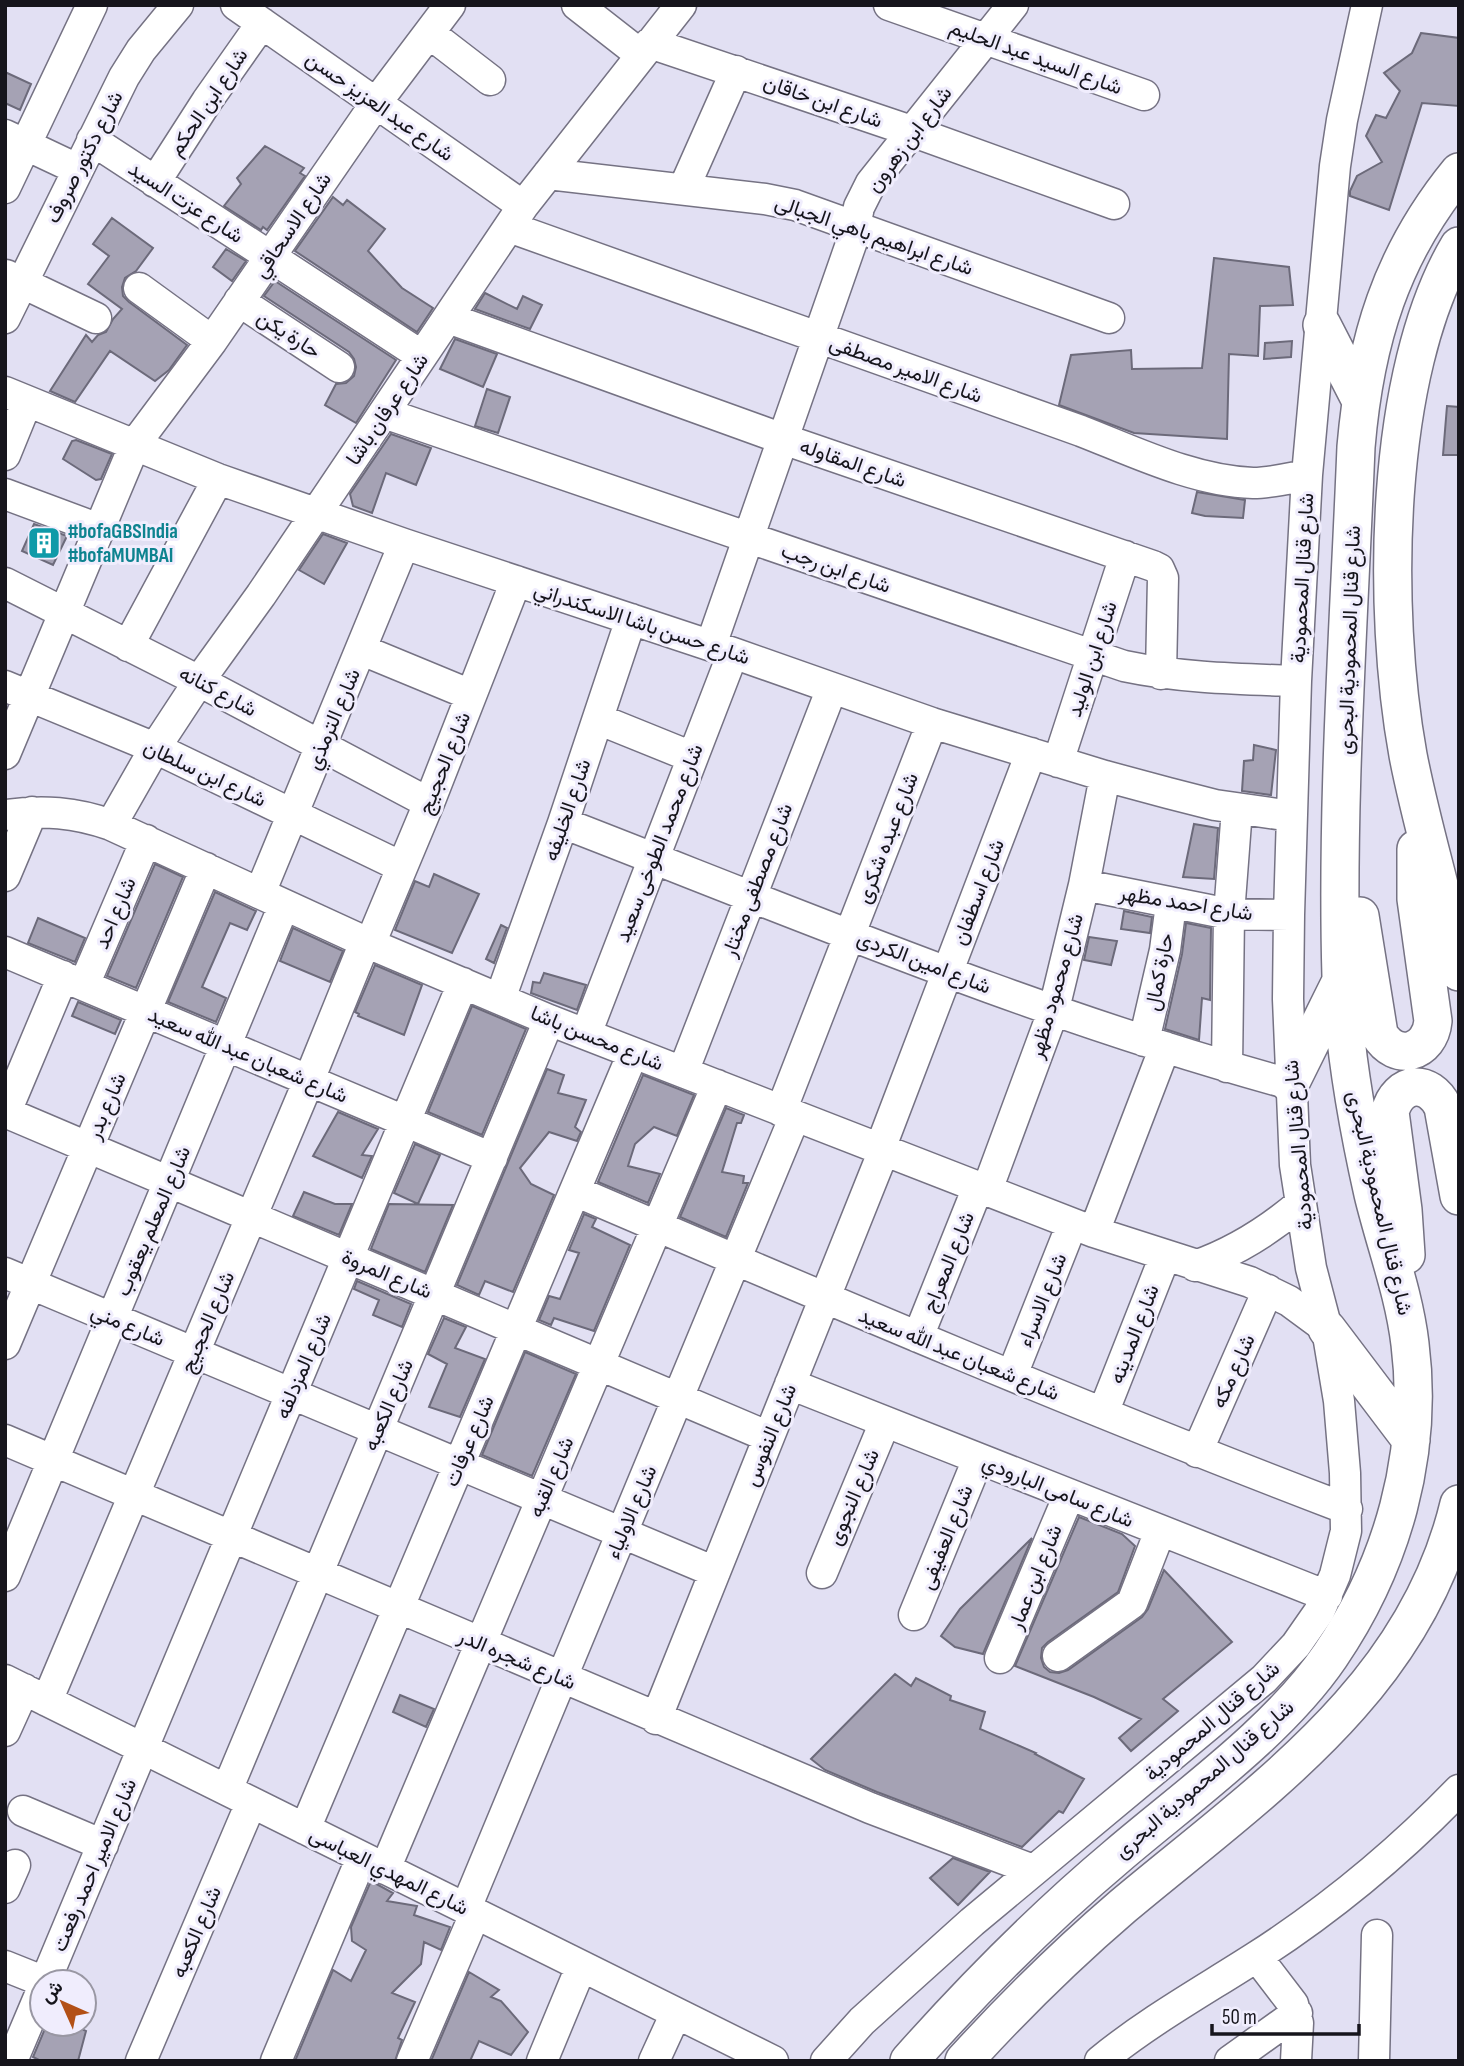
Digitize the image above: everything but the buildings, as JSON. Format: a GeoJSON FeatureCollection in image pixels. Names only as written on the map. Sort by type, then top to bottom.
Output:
{"type":"FeatureCollection","features":[{"type":"Feature","properties":{"kind":"main road","name":"شارع قنال المحمودية البحرى"},"geometry":{"type":"LineString","coordinates":[[909,2061],[1000,1962],[1298,1697],[1353,1620],[1392,1534],[1411,1440],[1412,1368],[1401,1293],[1373,1194],[1362,1143],[1341,980],[1342,829],[1356,447],[1360,399],[1376,326],[1393,276],[1426,216],[1459,172]]}},
{"type":"Feature","properties":{"kind":"main road","name":"شارع قنال المحمودية البحرى"},"geometry":{"type":"LineString","coordinates":[[1454,259],[1423,331],[1413,369],[1399,469],[1393,591],[1399,685],[1408,751],[1418,804],[1440,885],[1459,972]]}},
{"type":"Feature","properties":{"kind":"main road"},"geometry":{"type":"LineString","coordinates":[[1322,325],[1360,399]]}},
{"type":"Feature","properties":{"kind":"main road"},"geometry":{"type":"LineString","coordinates":[[1342,829],[1358,900],[1378,1034],[1390,1047],[1398,1051],[1416,1049],[1429,1038],[1433,1021],[1416,899],[1418,804]]}},
{"type":"Feature","properties":{"kind":"main road"},"geometry":{"type":"LineString","coordinates":[[1290,1084],[1341,980]]}},
{"type":"Feature","properties":{"kind":"main road"},"geometry":{"type":"LineString","coordinates":[[1401,1293],[1406,1242],[1390,1112],[1399,1093],[1409,1087],[1431,1090],[1443,1107],[1459,1196]]}},
{"type":"Feature","properties":{"kind":"main road"},"geometry":{"type":"LineString","coordinates":[[1327,1329],[1411,1440]]}},
{"type":"Feature","properties":{"kind":"main road","name":"شارع قنال المحمودية البحرى"},"geometry":{"type":"LineString","coordinates":[[964,2061],[1076,1948],[1297,1761],[1357,1699],[1384,1665],[1422,1600],[1444,1550],[1459,1504]]}},
{"type":"Feature","properties":{"kind":"street"},"geometry":{"type":"LineString","coordinates":[[5,188],[16,140],[92,5]]}},
{"type":"Feature","properties":{"kind":"street","name":"شارع دكتور صروف"},"geometry":{"type":"LineString","coordinates":[[5,318],[14,279],[77,169],[124,77],[141,50],[178,5]]}},
{"type":"Feature","properties":{"kind":"street","name":"شارع عبد العزيز حسن"},"geometry":{"type":"LineString","coordinates":[[236,5],[376,103],[516,216]]}},
{"type":"Feature","properties":{"kind":"street","name":"شارع الاسحاقي"},"geometry":{"type":"LineString","coordinates":[[5,754],[17,691],[65,613],[135,444],[212,341],[376,103],[450,5]]}},
{"type":"Feature","properties":{"kind":"street","name":"شارع ابن خاقان"},"geometry":{"type":"LineString","coordinates":[[577,5],[645,49],[736,71],[1114,204]]}},
{"type":"Feature","properties":{"kind":"street","name":"شارع عرفان باشا"},"geometry":{"type":"LineString","coordinates":[[111,825],[155,748],[199,681],[516,216],[681,5]]}},
{"type":"Feature","properties":{"kind":"street","name":"شارع السيد عبد الحليم"},"geometry":{"type":"LineString","coordinates":[[889,5],[1143,95]]}},
{"type":"Feature","properties":{"kind":"street","name":"شارع ابن زهرون"},"geometry":{"type":"LineString","coordinates":[[722,649],[748,538],[852,242],[859,207],[871,183],[1013,5]]}},
{"type":"Feature","properties":{"kind":"street","name":"شارع قنال المحمودية"},"geometry":{"type":"LineString","coordinates":[[826,2061],[881,2003],[1033,1870],[1264,1679],[1296,1645],[1327,1596],[1342,1554],[1347,1509],[1342,1425],[1327,1329],[1311,1268],[1300,1204],[1292,1121],[1288,999],[1289,915],[1296,681],[1307,475],[1335,166],[1342,120],[1367,5]]}},
{"type":"Feature","properties":{"kind":"street","name":"شارع ابن الحكم"},"geometry":{"type":"LineString","coordinates":[[155,182],[262,23]]}},
{"type":"Feature","properties":{"kind":"street"},"geometry":{"type":"LineString","coordinates":[[429,33],[490,79]]}},
{"type":"Feature","properties":{"kind":"street"},"geometry":{"type":"LineString","coordinates":[[684,188],[736,71]]}},
{"type":"Feature","properties":{"kind":"street"},"geometry":{"type":"LineString","coordinates":[[16,140],[77,169]]}},
{"type":"Feature","properties":{"kind":"street","name":"شارع عزت السيد"},"geometry":{"type":"LineString","coordinates":[[92,140],[422,356]]}},
{"type":"Feature","properties":{"kind":"street","name":"شارع ابراهيم باهي الجبالى"},"geometry":{"type":"LineString","coordinates":[[548,174],[765,198],[794,205],[1109,318]]}},
{"type":"Feature","properties":{"kind":"street","name":"شارع الامير مصطفى"},"geometry":{"type":"LineString","coordinates":[[516,216],[818,337],[1186,470],[1254,483],[1307,475]]}},
{"type":"Feature","properties":{"kind":"street"},"geometry":{"type":"LineString","coordinates":[[14,279],[96,318]]}},
{"type":"Feature","properties":{"kind":"street"},"geometry":{"type":"LineString","coordinates":[[139,288],[212,341]]}},
{"type":"Feature","properties":{"kind":"street","name":"حارة يكن"},"geometry":{"type":"LineString","coordinates":[[239,301],[339,367]]}},
{"type":"Feature","properties":{"kind":"street","name":"شارع المقاوله"},"geometry":{"type":"LineString","coordinates":[[448,317],[783,439],[1153,566],[1162,573],[1161,674]]}},
{"type":"Feature","properties":{"kind":"street"},"geometry":{"type":"LineString","coordinates":[[5,455],[16,396]]}},
{"type":"Feature","properties":{"kind":"street","name":"شارع حسن باشا الاسكندراني"},"geometry":{"type":"LineString","coordinates":[[16,396],[218,479],[404,544],[722,649],[932,723],[1105,776],[1237,809],[1291,816]]}},
{"type":"Feature","properties":{"kind":"street","name":"شارع ابن رجب"},"geometry":{"type":"LineString","coordinates":[[384,413],[1093,656],[1161,674],[1296,681]]}},
{"type":"Feature","properties":{"kind":"street"},"geometry":{"type":"LineString","coordinates":[[128,646],[218,479]]}},
{"type":"Feature","properties":{"kind":"street"},"geometry":{"type":"LineString","coordinates":[[5,494],[99,529]]}},
{"type":"Feature","properties":{"kind":"street","name":"شارع الترمذي"},"geometry":{"type":"LineString","coordinates":[[272,899],[292,814],[404,544]]}},
{"type":"Feature","properties":{"kind":"street","name":"شارع ابن الوليد"},"geometry":{"type":"LineString","coordinates":[[1044,757],[1093,656],[1125,556]]}},
{"type":"Feature","properties":{"kind":"street","name":"شارع الحجيج"},"geometry":{"type":"LineString","coordinates":[[5,1731],[25,1690],[134,1495],[367,943],[429,803],[516,581]]}},
{"type":"Feature","properties":{"kind":"street","name":"شارع كنانه"},"geometry":{"type":"LineString","coordinates":[[5,583],[199,681],[429,803]]}},
{"type":"Feature","properties":{"kind":"street","name":"شارع الخليفه"},"geometry":{"type":"LineString","coordinates":[[500,999],[563,823],[631,619]]}},
{"type":"Feature","properties":{"kind":"street","name":"شارع محمد الطوخى سعيد"},"geometry":{"type":"LineString","coordinates":[[586,1034],[692,757],[722,649]]}},
{"type":"Feature","properties":{"kind":"street"},"geometry":{"type":"LineString","coordinates":[[362,650],[471,695]]}},
{"type":"Feature","properties":{"kind":"street","name":"شارع مصطفى مختار"},"geometry":{"type":"LineString","coordinates":[[682,1072],[832,688]]}},
{"type":"Feature","properties":{"kind":"street","name":"شارع ابن سلطان"},"geometry":{"type":"LineString","coordinates":[[17,691],[155,748],[402,867]]}},
{"type":"Feature","properties":{"kind":"street"},"geometry":{"type":"LineString","coordinates":[[598,719],[692,757]]}},
{"type":"Feature","properties":{"kind":"street","name":"شارع عبده شكرى"},"geometry":{"type":"LineString","coordinates":[[788,1113],[849,934],[932,723]]}},
{"type":"Feature","properties":{"kind":"street","name":"شارع اسطفان"},"geometry":{"type":"LineString","coordinates":[[882,1150],[948,972],[1044,757]]}},
{"type":"Feature","properties":{"kind":"street","name":"شارع محمود مظهر"},"geometry":{"type":"LineString","coordinates":[[982,1189],[1054,1009],[1084,886],[1105,776]]}},
{"type":"Feature","properties":{"kind":"street"},"geometry":{"type":"LineString","coordinates":[[1227,1067],[1229,914],[1237,809]]}},
{"type":"Feature","properties":{"kind":"street","name":"شارع محسن باشا"},"geometry":{"type":"LineString","coordinates":[[18,813],[59,812],[85,816],[111,825],[367,943],[549,1020],[1083,1228],[1268,1290],[1327,1329]]}},
{"type":"Feature","properties":{"kind":"street"},"geometry":{"type":"LineString","coordinates":[[5,876],[18,813]]}},
{"type":"Feature","properties":{"kind":"street","name":"شارع امين الكردى"},"geometry":{"type":"LineString","coordinates":[[563,823],[948,972],[1154,1044],[1290,1084]]}},
{"type":"Feature","properties":{"kind":"street","name":"شارع احد"},"geometry":{"type":"LineString","coordinates":[[5,1113],[146,840]]}},
{"type":"Feature","properties":{"kind":"street","name":"شارع بدر"},"geometry":{"type":"LineString","coordinates":[[5,1343],[18,1279],[88,1147],[206,868]]}},
{"type":"Feature","properties":{"kind":"street","name":"شارع احمد مظهر"},"geometry":{"type":"LineString","coordinates":[[1084,886],[1229,914],[1289,915]]}},
{"type":"Feature","properties":{"kind":"street","name":"شارع المعلم يعقوب"},"geometry":{"type":"LineString","coordinates":[[5,1576],[226,1045],[272,899]]}},
{"type":"Feature","properties":{"kind":"street","name":"حارة كمال"},"geometry":{"type":"LineString","coordinates":[[1083,1228],[1154,1044],[1171,904]]}},
{"type":"Feature","properties":{"kind":"street","name":"شارع شعبان عبد الله سعيد"},"geometry":{"type":"LineString","coordinates":[[5,952],[492,1158]]}},
{"type":"Feature","properties":{"kind":"street","name":"شارع المزدلفه"},"geometry":{"type":"LineString","coordinates":[[144,1749],[463,983]]}},
{"type":"Feature","properties":{"kind":"street","name":"شارع الكعبه"},"geometry":{"type":"LineString","coordinates":[[141,2061],[317,1574],[549,1020]]}},
{"type":"Feature","properties":{"kind":"street","name":"شارع عرفات"},"geometry":{"type":"LineString","coordinates":[[305,1829],[633,1053]]}},
{"type":"Feature","properties":{"kind":"street","name":"شارع القبه"},"geometry":{"type":"LineString","coordinates":[[275,2061],[480,1643],[717,1086]]}},
{"type":"Feature","properties":{"kind":"street","name":"شارع المروة"},"geometry":{"type":"LineString","coordinates":[[5,1113],[769,1437]]}},
{"type":"Feature","properties":{"kind":"street","name":"شارع الاولياء"},"geometry":{"type":"LineString","coordinates":[[412,2061],[562,1678],[735,1260],[788,1113]]}},
{"type":"Feature","properties":{"kind":"street","name":"شارع النفوس"},"geometry":{"type":"LineString","coordinates":[[656,1719],[882,1150]]}},
{"type":"Feature","properties":{"kind":"street","name":"شارع المعراج"},"geometry":{"type":"LineString","coordinates":[[918,1337],[982,1189]]}},
{"type":"Feature","properties":{"kind":"street","name":"شارع شعبان عبد الله سعيد"},"geometry":{"type":"LineString","coordinates":[[575,1191],[1012,1376],[1197,1452],[1347,1509]]}},
{"type":"Feature","properties":{"kind":"street"},"geometry":{"type":"LineString","coordinates":[[1195,1266],[1251,1242],[1300,1204]]}},
{"type":"Feature","properties":{"kind":"street","name":"شارع الاسراء"},"geometry":{"type":"LineString","coordinates":[[1012,1376],[1083,1228]]}},
{"type":"Feature","properties":{"kind":"street","name":"شارع المدينه"},"geometry":{"type":"LineString","coordinates":[[1103,1413],[1165,1256]]}},
{"type":"Feature","properties":{"kind":"street","name":"شارع مني"},"geometry":{"type":"LineString","coordinates":[[18,1279],[715,1572]]}},
{"type":"Feature","properties":{"kind":"street","name":"شارع مكه"},"geometry":{"type":"LineString","coordinates":[[1197,1452],[1268,1290]]}},
{"type":"Feature","properties":{"kind":"street","name":"شارع سامى البارودي"},"geometry":{"type":"LineString","coordinates":[[790,1384],[1327,1596]]}},
{"type":"Feature","properties":{"kind":"street","name":"شارع النجوى"},"geometry":{"type":"LineString","coordinates":[[822,1573],[885,1422]]}},
{"type":"Feature","properties":{"kind":"street","name":"شارع شجره الدر"},"geometry":{"type":"LineString","coordinates":[[5,1440],[656,1719],[870,1808],[1033,1870]]}},
{"type":"Feature","properties":{"kind":"street","name":"شارع العفيفى"},"geometry":{"type":"LineString","coordinates":[[914,1615],[978,1459]]}},
{"type":"Feature","properties":{"kind":"street","name":"شارع ابن عمار"},"geometry":{"type":"LineString","coordinates":[[1000,1658],[1069,1495]]}},
{"type":"Feature","properties":{"kind":"street"},"geometry":{"type":"LineString","coordinates":[[1058,1656],[1132,1603],[1160,1531]]}},
{"type":"Feature","properties":{"kind":"street","name":"شارع المهدي العباسى"},"geometry":{"type":"LineString","coordinates":[[25,1690],[773,2061]]}},
{"type":"Feature","properties":{"kind":"street","name":"شارع الامير احمد رفعت"},"geometry":{"type":"LineString","coordinates":[[51,1968],[144,1749]]}},
{"type":"Feature","properties":{"kind":"street"},"geometry":{"type":"LineString","coordinates":[[1100,2061],[1147,2024],[1257,1957],[1362,1880],[1458,1793]]}},
{"type":"Feature","properties":{"kind":"street"},"geometry":{"type":"LineString","coordinates":[[23,1811],[103,1845]]}},
{"type":"Feature","properties":{"kind":"street"},"geometry":{"type":"LineString","coordinates":[[1374,2061],[1377,1935]]}},
{"type":"Feature","properties":{"kind":"street"},"geometry":{"type":"LineString","coordinates":[[1257,1957],[1297,2013],[1296,2061]]}},
{"type":"Feature","properties":{"kind":"street"},"geometry":{"type":"LineString","coordinates":[[5,1966],[28,1975]]}},
{"type":"Feature","properties":{"kind":"street"},"geometry":{"type":"LineString","coordinates":[[542,2061],[581,1966]]}},
{"type":"Feature","properties":{"kind":"street"},"geometry":{"type":"LineString","coordinates":[[654,2061],[676,2013]]}},
{"type":"Feature","properties":{"kind":"street"},"geometry":{"type":"LineString","coordinates":[[1230,2061],[1297,2013]]}},
{"type":"Feature","properties":{"kind":"street"},"geometry":{"type":"LineString","coordinates":[[12,2061],[28,2023]]}},
{"type":"Feature","properties":{"kind":"place","name":"#bofaGBSIndia #bofaMUMBAI"},"geometry":{"type":"Point","coordinates":[44,543]}}]}
